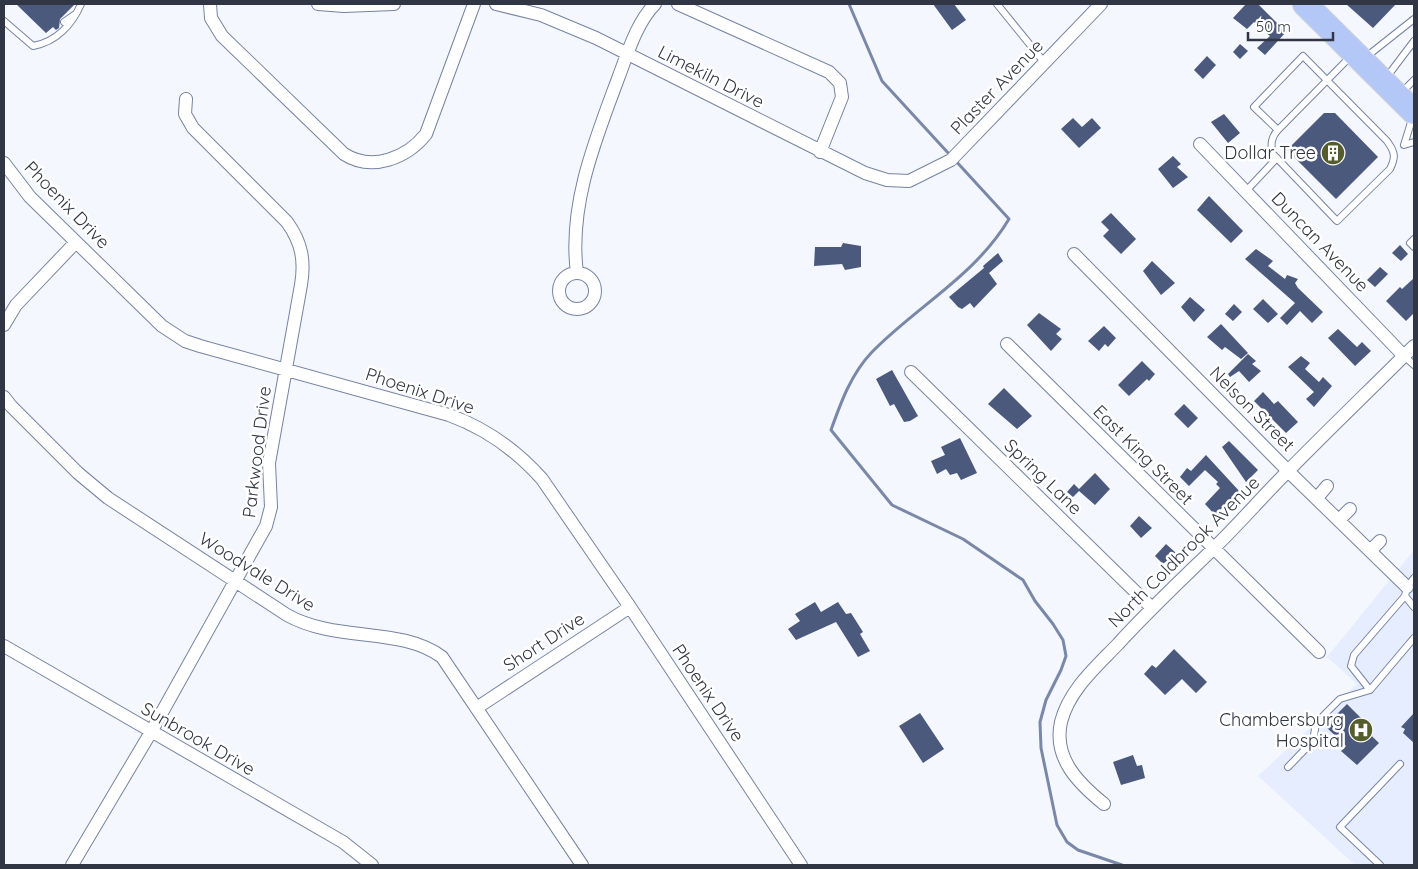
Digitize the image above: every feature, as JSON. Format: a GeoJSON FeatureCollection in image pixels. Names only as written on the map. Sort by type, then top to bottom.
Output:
{"type":"FeatureCollection","features":[{"type":"Feature","properties":{"kind":"highway"},"geometry":{"type":"LineString","coordinates":[[1305,4],[1359,56],[1405,96]]}},
{"type":"Feature","properties":{"kind":"street"},"geometry":{"type":"LineString","coordinates":[[210,4],[211,18],[222,36],[344,154],[357,160],[373,162],[387,161],[401,155],[416,146],[426,134],[474,4]]}},
{"type":"Feature","properties":{"kind":"street"},"geometry":{"type":"LineString","coordinates":[[318,4],[344,6],[394,4]]}},
{"type":"Feature","properties":{"kind":"street","name":"Limekiln Drive"},"geometry":{"type":"LineString","coordinates":[[496,4],[514,6],[549,18],[628,54],[865,173],[887,180],[909,181]]}},
{"type":"Feature","properties":{"kind":"street"},"geometry":{"type":"LineString","coordinates":[[577,273],[575,242],[581,192],[593,146],[628,54],[647,12],[654,4]]}},
{"type":"Feature","properties":{"kind":"street"},"geometry":{"type":"LineString","coordinates":[[678,4],[829,72],[840,83],[842,97],[820,152]]}},
{"type":"Feature","properties":{"kind":"street","name":"Plaster Avenue"},"geometry":{"type":"LineString","coordinates":[[909,181],[951,160],[1101,4]]}},
{"type":"Feature","properties":{"kind":"street","name":"Parkwood Drive"},"geometry":{"type":"LineString","coordinates":[[72,865],[152,732],[237,582],[266,526],[269,515],[271,500],[270,463],[303,275],[300,246],[287,222],[193,128],[185,114],[186,99]]}},
{"type":"Feature","properties":{"kind":"street","name":"Duncan Avenue"},"geometry":{"type":"LineString","coordinates":[[1200,144],[1404,356]]}},
{"type":"Feature","properties":{"kind":"street","name":"Phoenix Drive"},"geometry":{"type":"LineString","coordinates":[[4,164],[30,197],[170,333],[200,346],[449,415],[484,431],[525,460],[542,478],[630,607],[801,865]]}},
{"type":"Feature","properties":{"kind":"street"},"geometry":{"type":"LineString","coordinates":[[4,325],[16,305],[76,242]]}},
{"type":"Feature","properties":{"kind":"street","name":"Nelson Street"},"geometry":{"type":"LineString","coordinates":[[1074,254],[1288,471],[1409,587]]}},
{"type":"Feature","properties":{"kind":"street","name":"East King Street"},"geometry":{"type":"LineString","coordinates":[[1007,344],[1213,550],[1319,652]]}},
{"type":"Feature","properties":{"kind":"street","name":"North Coldbrook Avenue"},"geometry":{"type":"LineString","coordinates":[[1104,804],[1073,775],[1061,750],[1059,739],[1061,724],[1065,710],[1078,687],[1152,608],[1213,550],[1288,471],[1414,346]]}},
{"type":"Feature","properties":{"kind":"street","name":"Spring Lane"},"geometry":{"type":"LineString","coordinates":[[911,372],[1152,608]]}},
{"type":"Feature","properties":{"kind":"street","name":"Woodvale Drive"},"geometry":{"type":"LineString","coordinates":[[4,397],[10,406],[92,485],[287,615],[310,626],[325,630],[405,641],[430,649],[448,663],[582,865]]}},
{"type":"Feature","properties":{"kind":"street"},"geometry":{"type":"LineString","coordinates":[[1316,498],[1327,486]]}},
{"type":"Feature","properties":{"kind":"street"},"geometry":{"type":"LineString","coordinates":[[1339,520],[1350,509]]}},
{"type":"Feature","properties":{"kind":"street"},"geometry":{"type":"LineString","coordinates":[[1370,551],[1380,541]]}},
{"type":"Feature","properties":{"kind":"street","name":"Short Drive"},"geometry":{"type":"LineString","coordinates":[[478,707],[630,607]]}},
{"type":"Feature","properties":{"kind":"street","name":"Sunbrook Drive"},"geometry":{"type":"LineString","coordinates":[[4,646],[343,842],[372,865]]}},
{"type":"Feature","properties":{"kind":"lane"},"geometry":{"type":"LineString","coordinates":[[4,21],[32,46],[44,44],[55,33],[60,35],[72,21],[81,4]]}},
{"type":"Feature","properties":{"kind":"lane"},"geometry":{"type":"LineString","coordinates":[[997,4],[1044,62]]}},
{"type":"Feature","properties":{"kind":"lane"},"geometry":{"type":"LineString","coordinates":[[64,22],[74,15]]}},
{"type":"Feature","properties":{"kind":"lane"},"geometry":{"type":"LineString","coordinates":[[1278,130],[1254,107],[1303,56],[1327,80],[1387,141],[1394,154],[1394,160],[1390,169],[1337,221],[1272,153],[1271,142],[1278,130],[1327,80],[1414,19]]}},
{"type":"Feature","properties":{"kind":"lane"},"geometry":{"type":"LineString","coordinates":[[1404,144],[1405,96],[1414,41]]}},
{"type":"Feature","properties":{"kind":"lane"},"geometry":{"type":"LineString","coordinates":[[1394,154],[1404,144],[1414,142]]}},
{"type":"Feature","properties":{"kind":"lane"},"geometry":{"type":"LineString","coordinates":[[1246,191],[1277,158]]}},
{"type":"Feature","properties":{"kind":"lane"},"geometry":{"type":"LineString","coordinates":[[1414,239],[1410,243],[1414,247]]}},
{"type":"Feature","properties":{"kind":"lane","name":"Duncan Avenue"},"geometry":{"type":"LineString","coordinates":[[1404,356],[1414,365]]}},
{"type":"Feature","properties":{"kind":"lane"},"geometry":{"type":"LineString","coordinates":[[1409,587],[1414,607]]}},
{"type":"Feature","properties":{"kind":"lane"},"geometry":{"type":"LineString","coordinates":[[1370,690],[1352,666],[1354,655],[1409,587]]}},
{"type":"Feature","properties":{"kind":"lane"},"geometry":{"type":"LineString","coordinates":[[1288,767],[1313,741],[1316,723],[1340,699],[1370,690],[1414,638]]}},
{"type":"Feature","properties":{"kind":"lane"},"geometry":{"type":"LineString","coordinates":[[1380,865],[1340,827],[1400,764]]}},
{"type":"Feature","properties":{"kind":"shaded area","name":"Chambersburg Hospital"},"geometry":{"type":"Polygon","coordinates":[[[1414,550],[1414,865],[1355,865],[1258,776],[1357,684],[1327,657],[1414,550]]]}},
{"type":"Feature","properties":{"kind":"building"},"geometry":{"type":"Polygon","coordinates":[[[16,4],[75,4],[60,19],[59,28],[56,30],[53,27],[46,33],[16,4]]]}},
{"type":"Feature","properties":{"kind":"building"},"geometry":{"type":"Polygon","coordinates":[[[933,4],[954,4],[966,20],[952,30],[933,4]]]}},
{"type":"Feature","properties":{"kind":"building"},"geometry":{"type":"Polygon","coordinates":[[[1246,4],[1258,4],[1286,32],[1265,55],[1257,48],[1270,36],[1254,22],[1247,29],[1233,18],[1246,4]]]}},
{"type":"Feature","properties":{"kind":"building"},"geometry":{"type":"Polygon","coordinates":[[[1346,4],[1396,4],[1373,28],[1346,4]]]}},
{"type":"Feature","properties":{"kind":"building"},"geometry":{"type":"Polygon","coordinates":[[[1240,44],[1248,51],[1240,59],[1233,52],[1240,44]]]}},
{"type":"Feature","properties":{"kind":"building"},"geometry":{"type":"Polygon","coordinates":[[[1207,56],[1216,65],[1203,79],[1194,70],[1207,56]]]}},
{"type":"Feature","properties":{"kind":"building","name":"Dollar Tree"},"geometry":{"type":"Polygon","coordinates":[[[1324,113],[1335,113],[1378,157],[1336,199],[1287,150],[1324,113]]]}},
{"type":"Feature","properties":{"kind":"building"},"geometry":{"type":"Polygon","coordinates":[[[1224,114],[1240,133],[1228,143],[1211,122],[1224,114]]]}},
{"type":"Feature","properties":{"kind":"building"},"geometry":{"type":"Polygon","coordinates":[[[1073,118],[1082,127],[1092,118],[1101,128],[1079,148],[1061,129],[1073,118]]]}},
{"type":"Feature","properties":{"kind":"building"},"geometry":{"type":"Polygon","coordinates":[[[1173,156],[1181,164],[1177,167],[1188,177],[1173,188],[1158,169],[1173,156]]]}},
{"type":"Feature","properties":{"kind":"building"},"geometry":{"type":"Polygon","coordinates":[[[1209,196],[1243,231],[1231,243],[1197,210],[1209,196]]]}},
{"type":"Feature","properties":{"kind":"building"},"geometry":{"type":"Polygon","coordinates":[[[1111,213],[1136,239],[1121,254],[1103,236],[1109,230],[1101,222],[1111,213]]]}},
{"type":"Feature","properties":{"kind":"building"},"geometry":{"type":"Polygon","coordinates":[[[843,243],[861,246],[861,267],[845,270],[842,264],[814,266],[815,247],[841,247],[843,243]]]}},
{"type":"Feature","properties":{"kind":"building"},"geometry":{"type":"Polygon","coordinates":[[[1400,245],[1408,254],[1401,261],[1392,253],[1400,245]]]}},
{"type":"Feature","properties":{"kind":"building"},"geometry":{"type":"Polygon","coordinates":[[[1256,249],[1273,261],[1268,266],[1285,279],[1287,275],[1298,279],[1295,283],[1298,288],[1323,312],[1312,323],[1300,311],[1287,325],[1280,318],[1295,303],[1245,259],[1256,249]]]}},
{"type":"Feature","properties":{"kind":"building"},"geometry":{"type":"Polygon","coordinates":[[[998,253],[1003,261],[989,273],[997,284],[974,308],[970,303],[962,309],[958,307],[949,297],[984,268],[983,266],[998,253]]]}},
{"type":"Feature","properties":{"kind":"building"},"geometry":{"type":"Polygon","coordinates":[[[1152,261],[1175,283],[1161,295],[1143,271],[1152,261]]]}},
{"type":"Feature","properties":{"kind":"building"},"geometry":{"type":"Polygon","coordinates":[[[1380,267],[1388,274],[1375,287],[1367,280],[1380,267]]]}},
{"type":"Feature","properties":{"kind":"building"},"geometry":{"type":"Polygon","coordinates":[[[1414,278],[1414,313],[1406,321],[1386,301],[1400,287],[1402,289],[1414,278]]]}},
{"type":"Feature","properties":{"kind":"building"},"geometry":{"type":"Polygon","coordinates":[[[1190,297],[1205,310],[1194,322],[1181,307],[1190,297]]]}},
{"type":"Feature","properties":{"kind":"building"},"geometry":{"type":"Polygon","coordinates":[[[1263,299],[1278,314],[1268,323],[1253,309],[1263,299]]]}},
{"type":"Feature","properties":{"kind":"building"},"geometry":{"type":"Polygon","coordinates":[[[1234,304],[1242,312],[1233,321],[1225,314],[1234,304]]]}},
{"type":"Feature","properties":{"kind":"building"},"geometry":{"type":"Polygon","coordinates":[[[1039,313],[1061,329],[1056,334],[1062,339],[1051,351],[1027,325],[1039,313]]]}},
{"type":"Feature","properties":{"kind":"building"},"geometry":{"type":"Polygon","coordinates":[[[1221,324],[1248,353],[1241,359],[1225,347],[1222,350],[1207,337],[1221,324]]]}},
{"type":"Feature","properties":{"kind":"building"},"geometry":{"type":"Polygon","coordinates":[[[1104,326],[1116,338],[1108,347],[1105,344],[1099,351],[1088,341],[1104,326]]]}},
{"type":"Feature","properties":{"kind":"building"},"geometry":{"type":"Polygon","coordinates":[[[1338,329],[1357,347],[1362,342],[1371,351],[1355,366],[1328,338],[1338,329]]]}},
{"type":"Feature","properties":{"kind":"building"},"geometry":{"type":"Polygon","coordinates":[[[1248,354],[1256,361],[1252,364],[1261,371],[1249,382],[1239,371],[1230,377],[1228,374],[1248,354]]]}},
{"type":"Feature","properties":{"kind":"building"},"geometry":{"type":"Polygon","coordinates":[[[1301,356],[1310,363],[1305,369],[1319,382],[1323,377],[1332,386],[1314,407],[1306,399],[1314,392],[1288,367],[1301,356]]]}},
{"type":"Feature","properties":{"kind":"building"},"geometry":{"type":"Polygon","coordinates":[[[1142,361],[1155,374],[1129,396],[1118,385],[1142,361]]]}},
{"type":"Feature","properties":{"kind":"building"},"geometry":{"type":"Polygon","coordinates":[[[892,370],[918,416],[910,421],[904,422],[894,404],[890,406],[876,379],[892,370]]]}},
{"type":"Feature","properties":{"kind":"building"},"geometry":{"type":"Polygon","coordinates":[[[1004,388],[1032,416],[1017,429],[988,404],[1004,388]]]}},
{"type":"Feature","properties":{"kind":"building"},"geometry":{"type":"Polygon","coordinates":[[[1263,392],[1274,404],[1278,401],[1298,422],[1286,433],[1254,401],[1263,392]]]}},
{"type":"Feature","properties":{"kind":"building"},"geometry":{"type":"Polygon","coordinates":[[[1184,404],[1198,418],[1188,428],[1174,414],[1184,404]]]}},
{"type":"Feature","properties":{"kind":"building"},"geometry":{"type":"Polygon","coordinates":[[[960,438],[977,473],[961,480],[957,473],[950,475],[946,469],[937,474],[931,461],[945,455],[941,447],[960,438]]]}},
{"type":"Feature","properties":{"kind":"building"},"geometry":{"type":"Polygon","coordinates":[[[1229,441],[1258,470],[1246,482],[1222,447],[1229,441]]]}},
{"type":"Feature","properties":{"kind":"building"},"geometry":{"type":"Polygon","coordinates":[[[1206,455],[1241,493],[1233,500],[1231,499],[1215,515],[1205,504],[1220,488],[1216,484],[1218,482],[1205,470],[1189,486],[1180,477],[1187,468],[1191,471],[1206,455]]]}},
{"type":"Feature","properties":{"kind":"building"},"geometry":{"type":"Polygon","coordinates":[[[1095,473],[1110,489],[1095,505],[1079,491],[1073,497],[1067,492],[1074,484],[1079,489],[1095,473]]]}},
{"type":"Feature","properties":{"kind":"building"},"geometry":{"type":"Polygon","coordinates":[[[1139,516],[1152,528],[1141,538],[1130,526],[1139,516]]]}},
{"type":"Feature","properties":{"kind":"building"},"geometry":{"type":"Polygon","coordinates":[[[1166,544],[1176,553],[1163,564],[1155,556],[1166,544]]]}},
{"type":"Feature","properties":{"kind":"building"},"geometry":{"type":"Polygon","coordinates":[[[815,602],[821,612],[838,602],[846,614],[851,613],[863,632],[860,634],[870,651],[858,657],[836,622],[796,640],[788,629],[800,621],[795,614],[815,602]]]}},
{"type":"Feature","properties":{"kind":"building"},"geometry":{"type":"Polygon","coordinates":[[[1174,649],[1207,682],[1196,693],[1182,679],[1165,695],[1144,674],[1152,665],[1156,668],[1174,649]]]}},
{"type":"Feature","properties":{"kind":"building"},"geometry":{"type":"Polygon","coordinates":[[[1347,704],[1362,719],[1358,723],[1379,743],[1357,765],[1341,751],[1346,746],[1325,726],[1347,704]]]}},
{"type":"Feature","properties":{"kind":"building"},"geometry":{"type":"Polygon","coordinates":[[[920,713],[944,749],[923,763],[899,726],[920,713]]]}},
{"type":"Feature","properties":{"kind":"building"},"geometry":{"type":"Polygon","coordinates":[[[1414,713],[1414,743],[1403,733],[1405,729],[1401,727],[1414,713]]]}},
{"type":"Feature","properties":{"kind":"building"},"geometry":{"type":"Polygon","coordinates":[[[1133,755],[1137,766],[1142,765],[1145,778],[1121,785],[1113,762],[1133,755]]]}},
{"type":"Feature","properties":{"kind":"waterway"},"geometry":{"type":"LineString","coordinates":[[849,4],[882,81],[950,155]]}},
{"type":"Feature","properties":{"kind":"waterway"},"geometry":{"type":"LineString","coordinates":[[954,159],[1009,219],[980,257],[963,274],[889,335],[872,352],[858,370],[847,389],[831,430],[892,505],[963,539],[1023,580],[1035,601],[1053,624],[1063,640],[1066,656],[1046,700],[1040,722],[1041,748],[1057,825],[1067,842],[1078,850],[1122,865]]}},
{"type":"Feature","properties":{"kind":"place","name":"Dollar Tree"},"geometry":{"type":"Point","coordinates":[1333,153]}},
{"type":"Feature","properties":{"kind":"place","name":"Chambersburg Hospital"},"geometry":{"type":"Point","coordinates":[1361,730]}}]}
